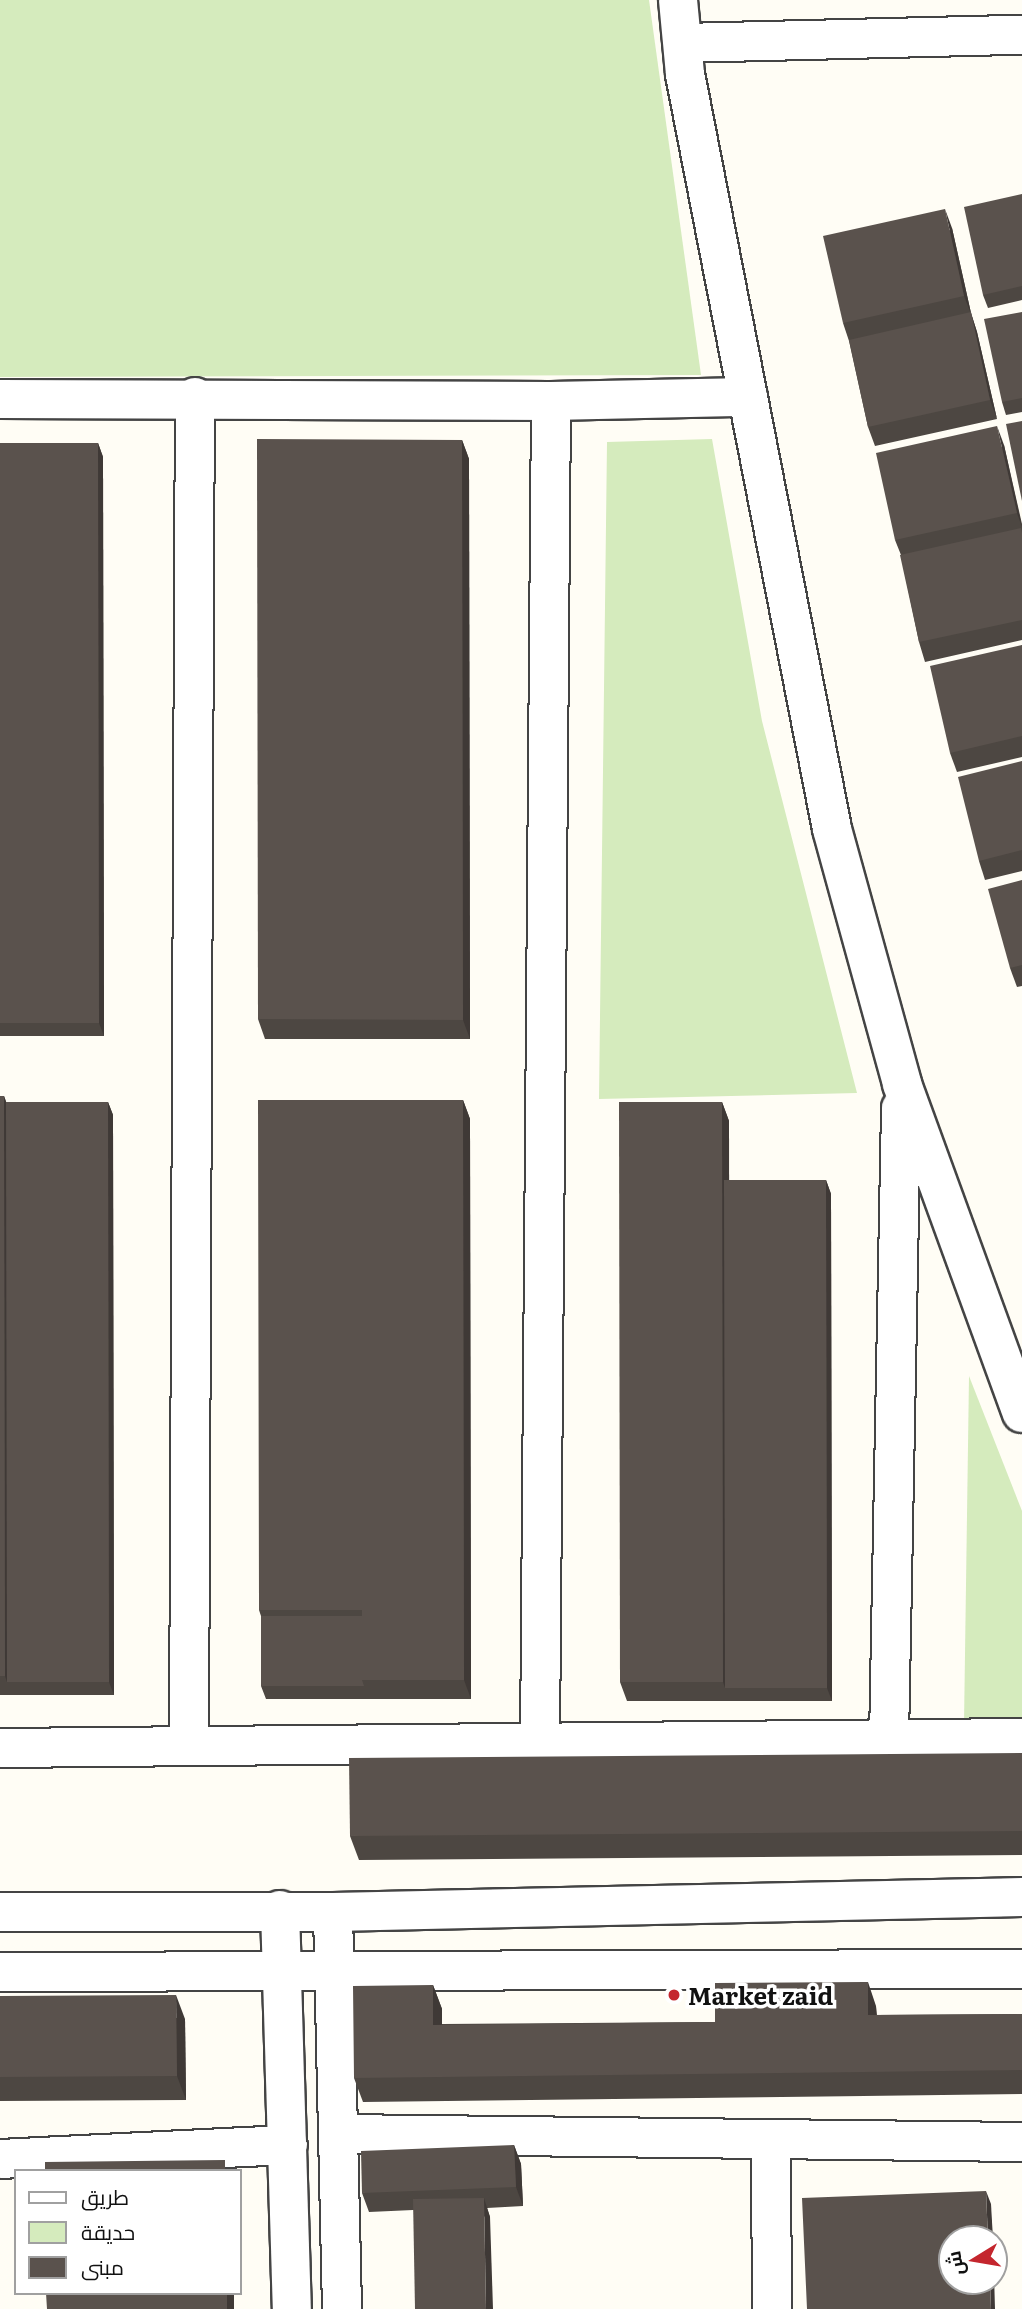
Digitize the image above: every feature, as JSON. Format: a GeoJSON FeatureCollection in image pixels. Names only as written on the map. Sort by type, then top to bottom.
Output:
{"type":"FeatureCollection","features":[{"type":"Feature","properties":{"kind":"street"},"geometry":{"type":"LineString","coordinates":[[678,0],[685,74],[832,829],[902,1084],[1022,1413]]}},
{"type":"Feature","properties":{"kind":"street"},"geometry":{"type":"LineString","coordinates":[[683,43],[1022,35]]}},
{"type":"Feature","properties":{"kind":"street"},"geometry":{"type":"LineString","coordinates":[[0,399],[195,397],[551,401],[748,397]]}},
{"type":"Feature","properties":{"kind":"street"},"geometry":{"type":"LineString","coordinates":[[189,1746],[195,397]]}},
{"type":"Feature","properties":{"kind":"street"},"geometry":{"type":"LineString","coordinates":[[540,1743],[551,401]]}},
{"type":"Feature","properties":{"kind":"street"},"geometry":{"type":"LineString","coordinates":[[889,1739],[902,1084]]}},
{"type":"Feature","properties":{"kind":"street"},"geometry":{"type":"LineString","coordinates":[[0,1748],[1022,1738]]}},
{"type":"Feature","properties":{"kind":"street"},"geometry":{"type":"LineString","coordinates":[[0,1912],[332,1912],[1022,1897]]}},
{"type":"Feature","properties":{"kind":"street"},"geometry":{"type":"LineString","coordinates":[[280,1910],[292,2309]]}},
{"type":"Feature","properties":{"kind":"street"},"geometry":{"type":"LineString","coordinates":[[332,1912],[342,2309]]}},
{"type":"Feature","properties":{"kind":"street"},"geometry":{"type":"LineString","coordinates":[[0,1972],[1022,1969]]}},
{"type":"Feature","properties":{"kind":"street"},"geometry":{"type":"LineString","coordinates":[[338,2134],[1022,2142]]}},
{"type":"Feature","properties":{"kind":"street"},"geometry":{"type":"LineString","coordinates":[[771,2139],[772,2309]]}},
{"type":"Feature","properties":{"kind":"street"},"geometry":{"type":"LineString","coordinates":[[0,2158],[288,2145]]}},
{"type":"Feature","properties":{"kind":"green space"},"geometry":{"type":"Polygon","coordinates":[[[0,0],[649,0],[701,375],[0,377],[0,0]]]}},
{"type":"Feature","properties":{"kind":"green space"},"geometry":{"type":"Polygon","coordinates":[[[712,439],[762,721],[857,1093],[599,1099],[607,442],[712,439]]]}},
{"type":"Feature","properties":{"kind":"green space"},"geometry":{"type":"Polygon","coordinates":[[[969,1376],[1022,1511],[1022,1724],[964,1724],[969,1376]]]}},
{"type":"Feature","properties":{"kind":"building"},"geometry":{"type":"Polygon","coordinates":[[[1022,194],[1022,286],[983,295],[964,207],[1022,194]]]}},
{"type":"Feature","properties":{"kind":"building"},"geometry":{"type":"Polygon","coordinates":[[[945,209],[964,296],[843,323],[823,236],[945,209]]]}},
{"type":"Feature","properties":{"kind":"building"},"geometry":{"type":"Polygon","coordinates":[[[971,312],[990,400],[868,427],[849,340],[971,312]]]}},
{"type":"Feature","properties":{"kind":"building"},"geometry":{"type":"Polygon","coordinates":[[[1022,312],[1022,398],[1002,402],[984,319],[1022,312]]]}},
{"type":"Feature","properties":{"kind":"building"},"geometry":{"type":"Polygon","coordinates":[[[1022,421],[1022,501],[1006,424],[1022,421]]]}},
{"type":"Feature","properties":{"kind":"building"},"geometry":{"type":"Polygon","coordinates":[[[997,426],[1017,513],[895,540],[876,453],[997,426]]]}},
{"type":"Feature","properties":{"kind":"building"},"geometry":{"type":"Polygon","coordinates":[[[257,439],[462,440],[463,1020],[258,1019],[257,439]]]}},
{"type":"Feature","properties":{"kind":"building"},"geometry":{"type":"Polygon","coordinates":[[[0,443],[98,443],[99,1023],[0,1023],[0,443]]]}},
{"type":"Feature","properties":{"kind":"building"},"geometry":{"type":"Polygon","coordinates":[[[1021,528],[1022,620],[919,642],[900,555],[1021,528]]]}},
{"type":"Feature","properties":{"kind":"building"},"geometry":{"type":"Polygon","coordinates":[[[1022,645],[1022,736],[950,753],[930,666],[1022,645]]]}},
{"type":"Feature","properties":{"kind":"building"},"geometry":{"type":"Polygon","coordinates":[[[1022,761],[1022,850],[979,861],[958,777],[1022,761]]]}},
{"type":"Feature","properties":{"kind":"building"},"geometry":{"type":"Polygon","coordinates":[[[1022,880],[1022,965],[1010,968],[988,889],[1022,880]]]}},
{"type":"Feature","properties":{"kind":"building"},"geometry":{"type":"Polygon","coordinates":[[[0,1096],[4,1096],[5,1676],[0,1676],[0,1096]]]}},
{"type":"Feature","properties":{"kind":"building"},"geometry":{"type":"Polygon","coordinates":[[[258,1100],[463,1100],[464,1680],[362,1680],[362,1610],[259,1610],[258,1100]]]}},
{"type":"Feature","properties":{"kind":"building"},"geometry":{"type":"Polygon","coordinates":[[[6,1102],[108,1102],[109,1682],[7,1682],[6,1102]]]}},
{"type":"Feature","properties":{"kind":"building"},"geometry":{"type":"Polygon","coordinates":[[[619,1102],[722,1102],[723,1682],[620,1682],[619,1102]]]}},
{"type":"Feature","properties":{"kind":"building"},"geometry":{"type":"Polygon","coordinates":[[[724,1180],[826,1180],[827,1688],[725,1688],[724,1180]]]}},
{"type":"Feature","properties":{"kind":"building"},"geometry":{"type":"Polygon","coordinates":[[[261,1616],[362,1616],[364,1686],[261,1686],[261,1616]]]}},
{"type":"Feature","properties":{"kind":"building"},"geometry":{"type":"Polygon","coordinates":[[[1022,1753],[1022,1831],[350,1836],[349,1758],[1022,1753]]]}},
{"type":"Feature","properties":{"kind":"building"},"geometry":{"type":"Polygon","coordinates":[[[868,1982],[868,2015],[1022,2014],[1022,2070],[354,2078],[353,1986],[433,1985],[433,2025],[715,2022],[715,1983],[868,1982]]]}},
{"type":"Feature","properties":{"kind":"building"},"geometry":{"type":"Polygon","coordinates":[[[176,1995],[177,2076],[0,2077],[0,1996],[176,1995]]]}},
{"type":"Feature","properties":{"kind":"building"},"geometry":{"type":"Polygon","coordinates":[[[514,2145],[516,2187],[362,2193],[361,2151],[514,2145]]]}},
{"type":"Feature","properties":{"kind":"building"},"geometry":{"type":"Polygon","coordinates":[[[225,2160],[225,2169],[45,2169],[45,2162],[225,2160]]]}},
{"type":"Feature","properties":{"kind":"building"},"geometry":{"type":"Polygon","coordinates":[[[986,2191],[987,2225],[938,2225],[938,2295],[990,2295],[991,2309],[807,2309],[802,2198],[986,2191]]]}},
{"type":"Feature","properties":{"kind":"building"},"geometry":{"type":"Polygon","coordinates":[[[484,2198],[486,2309],[415,2309],[413,2199],[484,2198]]]}},
{"type":"Feature","properties":{"kind":"building"},"geometry":{"type":"Polygon","coordinates":[[[46,2295],[227,2295],[227,2309],[47,2309],[46,2295]]]}},
{"type":"Feature","properties":{"kind":"place","name":"Market zaid"},"geometry":{"type":"Point","coordinates":[674,1995]}}]}
